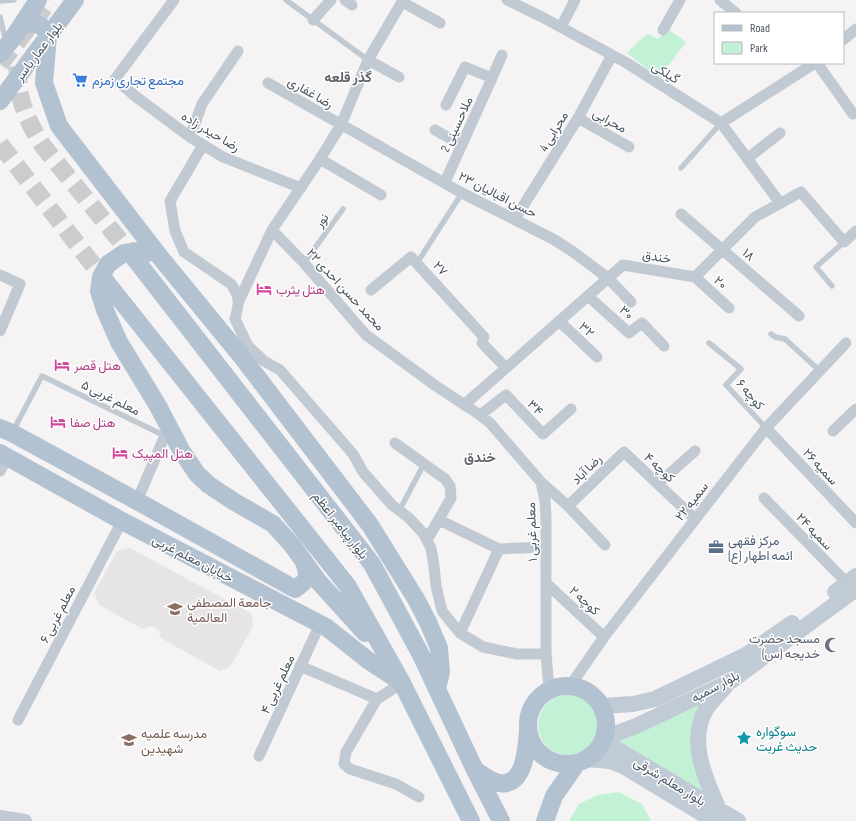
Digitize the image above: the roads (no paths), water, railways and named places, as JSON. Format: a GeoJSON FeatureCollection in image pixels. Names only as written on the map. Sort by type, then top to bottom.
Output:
{"type":"FeatureCollection","features":[{"type":"Feature","properties":{"kind":"main road"},"geometry":{"type":"LineString","coordinates":[[3,50],[38,0]]}},
{"type":"Feature","properties":{"kind":"main road","name":"بلوار عمار یاسر"},"geometry":{"type":"LineString","coordinates":[[0,101],[75,0]]}},
{"type":"Feature","properties":{"kind":"main road"},"geometry":{"type":"LineString","coordinates":[[22,24],[36,23],[42,26],[48,36],[44,83],[59,126],[160,258],[242,357],[374,531],[416,599],[439,648],[441,672],[437,689]]}},
{"type":"Feature","properties":{"kind":"main road"},"geometry":{"type":"LineString","coordinates":[[160,258],[139,250],[124,253],[108,264],[101,277],[99,291],[105,310],[119,342],[167,431],[197,474],[233,501],[273,524],[292,545],[305,564],[388,660]]}},
{"type":"Feature","properties":{"kind":"main road","name":"بلوار پیامبر اعظم"},"geometry":{"type":"LineString","coordinates":[[135,259],[372,564],[421,655],[475,770],[501,821]]}},
{"type":"Feature","properties":{"kind":"main road"},"geometry":{"type":"LineString","coordinates":[[107,283],[347,585],[402,683],[471,821]]}},
{"type":"Feature","properties":{"kind":"main road","name":"خیابان معلم غربی"},"geometry":{"type":"LineString","coordinates":[[6,431],[289,585]]}},
{"type":"Feature","properties":{"kind":"main road","name":"خیابان معلم غربی"},"geometry":{"type":"LineString","coordinates":[[3,460],[326,627],[369,661],[402,683]]}},
{"type":"Feature","properties":{"kind":"main road"},"geometry":{"type":"LineString","coordinates":[[275,600],[289,585],[303,583],[307,578],[305,564]]}},
{"type":"Feature","properties":{"kind":"main road","name":"بلوار سمیه"},"geometry":{"type":"LineString","coordinates":[[604,740],[731,681],[853,583]]}},
{"type":"Feature","properties":{"kind":"main road","name":"بلوار سمیه"},"geometry":{"type":"LineString","coordinates":[[602,706],[633,704],[655,699],[746,655],[853,583]]}},
{"type":"Feature","properties":{"kind":"main road"},"geometry":{"type":"LineString","coordinates":[[716,815],[699,758],[698,743],[700,728],[705,712],[714,698],[731,681]]}},
{"type":"Feature","properties":{"kind":"main road"},"geometry":{"type":"LineString","coordinates":[[475,770],[491,780],[500,783],[511,781],[519,775],[526,754],[529,718],[533,706],[540,697],[549,690],[559,686],[570,686],[583,689],[594,696],[602,706],[606,718],[604,740],[596,751],[582,761],[554,796],[545,821]]}},
{"type":"Feature","properties":{"kind":"main road"},"geometry":{"type":"LineString","coordinates":[[529,729],[531,740],[545,757],[555,762],[566,764],[582,761]]}},
{"type":"Feature","properties":{"kind":"main road","name":"بلوار معلم شرقی"},"geometry":{"type":"LineString","coordinates":[[604,740],[716,815]]}},
{"type":"Feature","properties":{"kind":"main road","name":"بلوار معلم شرقی"},"geometry":{"type":"LineString","coordinates":[[582,761],[610,762],[623,766],[716,815],[738,821]]}},
{"type":"Feature","properties":{"kind":"street","name":"رضا حیدر زاده"},"geometry":{"type":"LineString","coordinates":[[174,0],[114,79],[203,146],[223,157],[300,188]]}},
{"type":"Feature","properties":{"kind":"street"},"geometry":{"type":"LineString","coordinates":[[313,20],[331,0]]}},
{"type":"Feature","properties":{"kind":"street","name":"گیلکی"},"geometry":{"type":"LineString","coordinates":[[507,0],[612,55],[721,123],[780,202]]}},
{"type":"Feature","properties":{"kind":"street"},"geometry":{"type":"LineString","coordinates":[[561,28],[575,0]]}},
{"type":"Feature","properties":{"kind":"street"},"geometry":{"type":"LineString","coordinates":[[663,30],[680,0]]}},
{"type":"Feature","properties":{"kind":"street"},"geometry":{"type":"LineString","coordinates":[[720,0],[735,12]]}},
{"type":"Feature","properties":{"kind":"street"},"geometry":{"type":"LineString","coordinates":[[440,23],[402,1],[368,60],[341,125],[272,230],[239,300],[235,318],[248,346],[264,361],[280,370],[353,454],[363,472],[392,505],[423,533],[431,548],[436,586],[442,611],[460,633],[483,647],[517,654],[546,654]]}},
{"type":"Feature","properties":{"kind":"street"},"geometry":{"type":"LineString","coordinates":[[844,39],[856,29]]}},
{"type":"Feature","properties":{"kind":"street"},"geometry":{"type":"LineString","coordinates":[[190,137],[202,104],[238,51]]}},
{"type":"Feature","properties":{"kind":"street","name":"ملاحسینی 2"},"geometry":{"type":"LineString","coordinates":[[445,182],[502,55]]}},
{"type":"Feature","properties":{"kind":"street","name":"محرابی 4"},"geometry":{"type":"LineString","coordinates":[[516,219],[578,118],[612,55]]}},
{"type":"Feature","properties":{"kind":"street"},"geometry":{"type":"LineString","coordinates":[[368,60],[399,76]]}},
{"type":"Feature","properties":{"kind":"street"},"geometry":{"type":"LineString","coordinates":[[721,123],[814,64]]}},
{"type":"Feature","properties":{"kind":"street"},"geometry":{"type":"LineString","coordinates":[[817,64],[853,114]]}},
{"type":"Feature","properties":{"kind":"street"},"geometry":{"type":"LineString","coordinates":[[446,105],[465,67],[492,78]]}},
{"type":"Feature","properties":{"kind":"street","name":"رضا غفاری"},"geometry":{"type":"LineString","coordinates":[[268,83],[341,125]]}},
{"type":"Feature","properties":{"kind":"street","name":"محرابی"},"geometry":{"type":"LineString","coordinates":[[578,118],[629,147]]}},
{"type":"Feature","properties":{"kind":"street","name":"۲۳ حسن اقبالیان"},"geometry":{"type":"LineString","coordinates":[[341,125],[445,182],[462,193],[516,219],[572,251],[608,278],[631,302]]}},
{"type":"Feature","properties":{"kind":"street"},"geometry":{"type":"LineString","coordinates":[[435,130],[462,145]]}},
{"type":"Feature","properties":{"kind":"street"},"geometry":{"type":"LineString","coordinates":[[748,158],[780,134]]}},
{"type":"Feature","properties":{"kind":"street"},"geometry":{"type":"LineString","coordinates":[[203,146],[170,201],[175,231],[184,252],[231,284],[236,291],[239,300]]}},
{"type":"Feature","properties":{"kind":"street"},"geometry":{"type":"LineString","coordinates":[[320,159],[381,195]]}},
{"type":"Feature","properties":{"kind":"street"},"geometry":{"type":"LineString","coordinates":[[695,277],[755,217],[780,202],[801,192],[844,242],[856,231]]}},
{"type":"Feature","properties":{"kind":"street","name":"۱۸"},"geometry":{"type":"LineString","coordinates":[[681,214],[799,316]]}},
{"type":"Feature","properties":{"kind":"street","name":"۲۲ محمد حسن احدی"},"geometry":{"type":"LineString","coordinates":[[272,230],[304,263],[366,335],[464,405]]}},
{"type":"Feature","properties":{"kind":"street","name":"۲۷"},"geometry":{"type":"LineString","coordinates":[[371,290],[411,257],[418,263],[506,368]]}},
{"type":"Feature","properties":{"kind":"street","name":"خندق"},"geometry":{"type":"LineString","coordinates":[[464,405],[623,264],[695,277]]}},
{"type":"Feature","properties":{"kind":"street"},"geometry":{"type":"LineString","coordinates":[[0,275],[20,284],[0,331]]}},
{"type":"Feature","properties":{"kind":"street","name":"۲۰"},"geometry":{"type":"LineString","coordinates":[[695,277],[729,308]]}},
{"type":"Feature","properties":{"kind":"street","name":"۳۰"},"geometry":{"type":"LineString","coordinates":[[588,296],[629,333],[642,323],[664,346]]}},
{"type":"Feature","properties":{"kind":"street","name":"۳۲"},"geometry":{"type":"LineString","coordinates":[[559,321],[597,357]]}},
{"type":"Feature","properties":{"kind":"street","name":"سمیه ۲۲"},"geometry":{"type":"LineString","coordinates":[[570,686],[604,637],[766,428],[846,343]]}},
{"type":"Feature","properties":{"kind":"street","name":"۳۴"},"geometry":{"type":"LineString","coordinates":[[480,415],[506,395],[543,434],[571,408]]}},
{"type":"Feature","properties":{"kind":"street","name":"معلم غربی ۱"},"geometry":{"type":"LineString","coordinates":[[464,405],[490,423],[541,482],[545,500],[546,518],[546,654],[549,690]]}},
{"type":"Feature","properties":{"kind":"street"},"geometry":{"type":"LineString","coordinates":[[833,431],[856,409]]}},
{"type":"Feature","properties":{"kind":"street","name":"سمیه ۲۶"},"geometry":{"type":"LineString","coordinates":[[766,428],[856,523]]}},
{"type":"Feature","properties":{"kind":"street"},"geometry":{"type":"LineString","coordinates":[[137,501],[167,431]]}},
{"type":"Feature","properties":{"kind":"street"},"geometry":{"type":"LineString","coordinates":[[395,442],[445,479],[450,486],[451,498],[427,540]]}},
{"type":"Feature","properties":{"kind":"street"},"geometry":{"type":"LineString","coordinates":[[658,484],[695,451]]}},
{"type":"Feature","properties":{"kind":"street","name":"کوچه ۴"},"geometry":{"type":"LineString","coordinates":[[624,452],[695,519]]}},
{"type":"Feature","properties":{"kind":"street","name":"رضا آباد"},"geometry":{"type":"LineString","coordinates":[[568,506],[624,452]]}},
{"type":"Feature","properties":{"kind":"street"},"geometry":{"type":"LineString","coordinates":[[541,482],[568,506],[606,545]]}},
{"type":"Feature","properties":{"kind":"street","name":"سمیه ۲۴"},"geometry":{"type":"LineString","coordinates":[[764,498],[853,583]]}},
{"type":"Feature","properties":{"kind":"street"},"geometry":{"type":"LineString","coordinates":[[439,520],[499,549],[545,547]]}},
{"type":"Feature","properties":{"kind":"street","name":"معلم غربی ۶"},"geometry":{"type":"LineString","coordinates":[[18,720],[122,521]]}},
{"type":"Feature","properties":{"kind":"street"},"geometry":{"type":"LineString","coordinates":[[460,633],[499,549]]}},
{"type":"Feature","properties":{"kind":"street","name":"کوچه ۲"},"geometry":{"type":"LineString","coordinates":[[546,583],[604,637]]}},
{"type":"Feature","properties":{"kind":"street","name":"معلم غربی ۴"},"geometry":{"type":"LineString","coordinates":[[259,756],[320,624]]}},
{"type":"Feature","properties":{"kind":"street"},"geometry":{"type":"LineString","coordinates":[[300,666],[377,699]]}},
{"type":"Feature","properties":{"kind":"street"},"geometry":{"type":"LineString","coordinates":[[402,683],[377,699],[346,752],[344,764],[350,770],[396,784],[419,797]]}},
{"type":"Feature","properties":{"kind":"street"},"geometry":{"type":"LineString","coordinates":[[0,817],[26,821]]}},
{"type":"Feature","properties":{"kind":"lane"},"geometry":{"type":"LineString","coordinates":[[0,1],[14,0]]}},
{"type":"Feature","properties":{"kind":"lane"},"geometry":{"type":"LineString","coordinates":[[286,0],[368,60]]}},
{"type":"Feature","properties":{"kind":"lane"},"geometry":{"type":"LineString","coordinates":[[0,17],[3,50]]}},
{"type":"Feature","properties":{"kind":"lane"},"geometry":{"type":"LineString","coordinates":[[681,168],[721,123]]}},
{"type":"Feature","properties":{"kind":"lane"},"geometry":{"type":"LineString","coordinates":[[418,263],[462,193]]}},
{"type":"Feature","properties":{"kind":"lane","name":"نور"},"geometry":{"type":"LineString","coordinates":[[304,263],[343,209]]}},
{"type":"Feature","properties":{"kind":"lane"},"geometry":{"type":"LineString","coordinates":[[832,286],[816,267],[844,242]]}},
{"type":"Feature","properties":{"kind":"lane"},"geometry":{"type":"LineString","coordinates":[[771,334],[775,338],[786,339],[820,371]]}},
{"type":"Feature","properties":{"kind":"lane","name":"کوچه ۶"},"geometry":{"type":"LineString","coordinates":[[709,343],[741,369],[726,385],[766,428]]}},
{"type":"Feature","properties":{"kind":"lane","name":"معلم غربی ۵"},"geometry":{"type":"LineString","coordinates":[[6,431],[42,376],[167,431]]}},
{"type":"Feature","properties":{"kind":"lane"},"geometry":{"type":"LineString","coordinates":[[399,511],[424,464]]}},
{"type":"Feature","properties":{"kind":"tunnel"},"geometry":{"type":"LineString","coordinates":[[0,64],[50,0]]}},
{"type":"Feature","properties":{"kind":"tunnel"},"geometry":{"type":"LineString","coordinates":[[17,66],[19,91],[23,106],[28,120],[39,140],[135,259]]}},
{"type":"Feature","properties":{"kind":"tunnel"},"geometry":{"type":"LineString","coordinates":[[0,144],[107,283]]}},
{"type":"Feature","properties":{"kind":"place","name":"مجتمع تجاری زمزم"},"geometry":{"type":"Point","coordinates":[80,80]}},
{"type":"Feature","properties":{"kind":"place","name":"هتل یثرب"},"geometry":{"type":"Point","coordinates":[264,289]}},
{"type":"Feature","properties":{"kind":"place","name":"هتل قصر"},"geometry":{"type":"Point","coordinates":[62,365]}},
{"type":"Feature","properties":{"kind":"place","name":"هتل صفا"},"geometry":{"type":"Point","coordinates":[58,422]}},
{"type":"Feature","properties":{"kind":"place","name":"هتل المپیک"},"geometry":{"type":"Point","coordinates":[120,453]}},
{"type":"Feature","properties":{"kind":"place","name":"مرکز فقهی ائمه اطهار (ع)"},"geometry":{"type":"Point","coordinates":[716,547]}},
{"type":"Feature","properties":{"kind":"place","name":"جامعة المصطفی العالمیة"},"geometry":{"type":"Point","coordinates":[175,609]}},
{"type":"Feature","properties":{"kind":"place","name":"مسجد حضرت خدیجه (س)"},"geometry":{"type":"Point","coordinates":[832,645]}},
{"type":"Feature","properties":{"kind":"place","name":"سوگواره حدیث غربت"},"geometry":{"type":"Point","coordinates":[744,738]}},
{"type":"Feature","properties":{"kind":"place","name":"مدرسه علمیه شهیدین"},"geometry":{"type":"Point","coordinates":[129,740]}},
{"type":"Feature","properties":{"kind":"district","name":"گذر قلعه"},"geometry":{"type":"Point","coordinates":[348,77]}},
{"type":"Feature","properties":{"kind":"district","name":"خندق"},"geometry":{"type":"Point","coordinates":[480,457]}}]}
